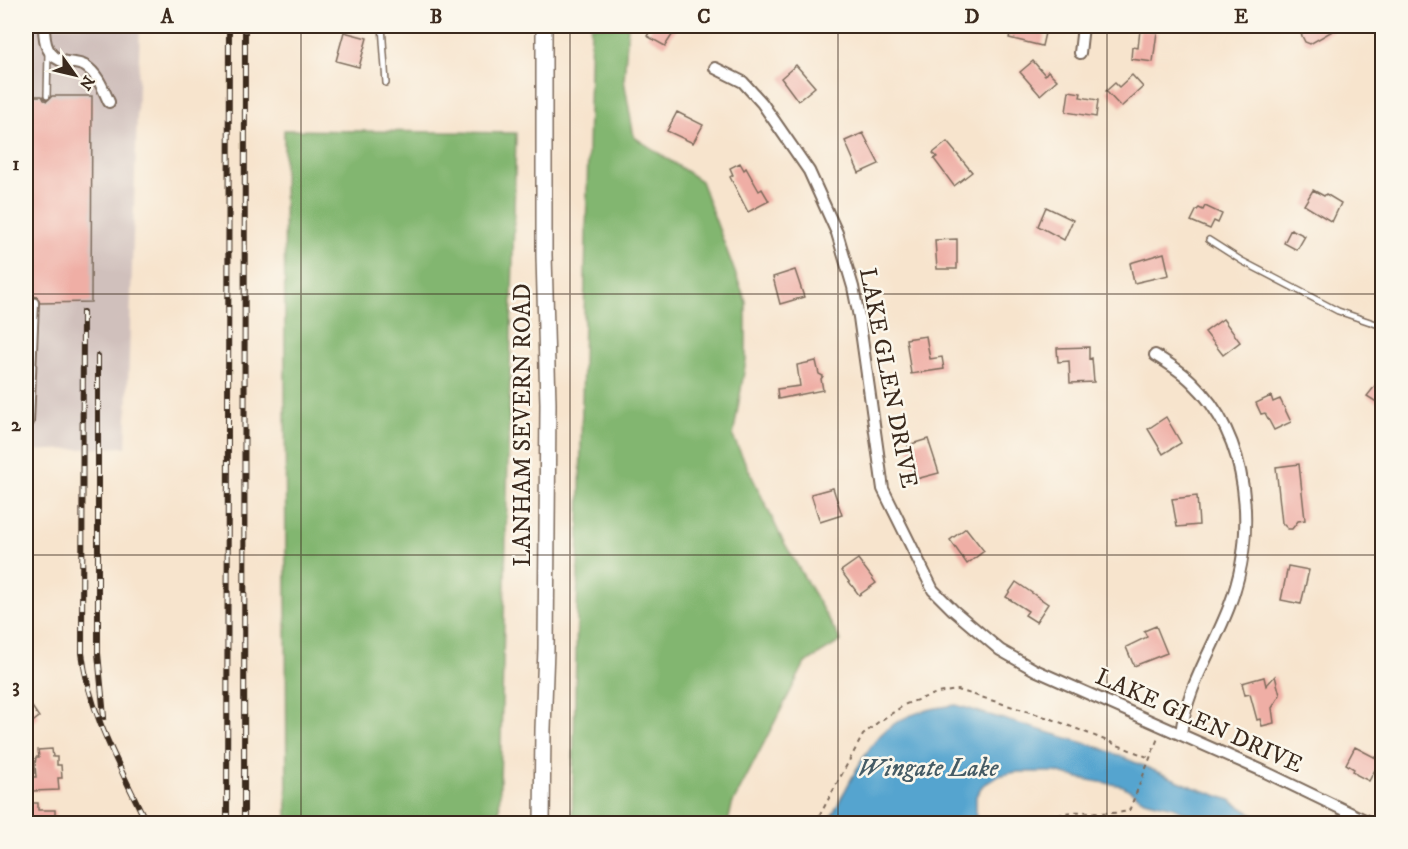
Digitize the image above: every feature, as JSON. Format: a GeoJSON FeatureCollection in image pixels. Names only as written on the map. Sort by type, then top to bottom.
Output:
{"type":"FeatureCollection","features":[{"type":"Feature","properties":{"kind":"main road","name":"LANHAM SEVERN ROAD"},"geometry":{"type":"LineString","coordinates":[[542,824],[548,416],[544,244],[544,26]]}},
{"type":"Feature","properties":{"kind":"street"},"geometry":{"type":"LineString","coordinates":[[44,26],[45,44],[48,51],[61,61],[85,66],[100,81],[109,102]]}},
{"type":"Feature","properties":{"kind":"street"},"geometry":{"type":"LineString","coordinates":[[1080,53],[1083,26]]}},
{"type":"Feature","properties":{"kind":"street","name":"LAKE GLEN DRIVE"},"geometry":{"type":"LineString","coordinates":[[715,68],[743,82],[762,103],[809,171],[837,233],[859,317],[883,489],[933,590],[1000,650],[1064,684],[1181,734],[1373,824]]}},
{"type":"Feature","properties":{"kind":"street"},"geometry":{"type":"LineString","coordinates":[[26,422],[28,422],[33,303]]}},
{"type":"Feature","properties":{"kind":"street"},"geometry":{"type":"LineString","coordinates":[[1155,355],[1193,383],[1218,416],[1238,462],[1245,501],[1246,525],[1239,580],[1217,638],[1183,713],[1181,734]]}},
{"type":"Feature","properties":{"kind":"lane"},"geometry":{"type":"LineString","coordinates":[[382,26],[386,83]]}},
{"type":"Feature","properties":{"kind":"lane"},"geometry":{"type":"LineString","coordinates":[[47,96],[48,51]]}},
{"type":"Feature","properties":{"kind":"lane"},"geometry":{"type":"LineString","coordinates":[[1209,240],[1242,261],[1338,311],[1383,326]]}},
{"type":"Feature","properties":{"kind":"path"},"geometry":{"type":"LineString","coordinates":[[815,824],[863,735],[906,704],[937,693],[958,690],[1052,719],[1150,758]]}},
{"type":"Feature","properties":{"kind":"path"},"geometry":{"type":"LineString","coordinates":[[1042,824],[1064,814],[1078,812],[1109,814],[1129,811],[1159,737]]}},
{"type":"Feature","properties":{"kind":"shaded area"},"geometry":{"type":"Polygon","coordinates":[[[26,26],[140,26],[126,447],[26,451],[26,26]]]}},
{"type":"Feature","properties":{"kind":"green space"},"geometry":{"type":"Polygon","coordinates":[[[591,26],[628,26],[624,80],[634,137],[701,181],[746,302],[746,360],[733,437],[782,539],[841,641],[805,663],[732,805],[728,823],[572,823],[591,26]]]}},
{"type":"Feature","properties":{"kind":"green space"},"geometry":{"type":"Polygon","coordinates":[[[284,130],[516,133],[499,823],[287,823],[284,130]]]}},
{"type":"Feature","properties":{"kind":"water","name":"Wingate Lake"},"geometry":{"type":"Polygon","coordinates":[[[956,705],[1101,748],[1230,800],[1266,823],[1208,823],[1173,807],[1144,800],[1123,786],[1055,772],[1016,772],[998,776],[982,786],[976,796],[976,823],[828,823],[854,773],[878,737],[895,723],[920,712],[956,705]]]}},
{"type":"Feature","properties":{"kind":"building"},"geometry":{"type":"Polygon","coordinates":[[[653,26],[678,26],[665,46],[647,36],[653,26]]]}},
{"type":"Feature","properties":{"kind":"building"},"geometry":{"type":"Polygon","coordinates":[[[1012,26],[1035,26],[1033,30],[1045,33],[1042,46],[1009,38],[1012,26]]]}},
{"type":"Feature","properties":{"kind":"building"},"geometry":{"type":"Polygon","coordinates":[[[1297,26],[1341,26],[1310,44],[1305,42],[1297,26]]]}},
{"type":"Feature","properties":{"kind":"building"},"geometry":{"type":"Polygon","coordinates":[[[1140,30],[1157,32],[1153,62],[1131,59],[1132,47],[1138,48],[1140,30]]]}},
{"type":"Feature","properties":{"kind":"building"},"geometry":{"type":"Polygon","coordinates":[[[344,32],[367,38],[359,67],[336,61],[344,32]]]}},
{"type":"Feature","properties":{"kind":"building"},"geometry":{"type":"Polygon","coordinates":[[[1033,61],[1045,75],[1048,71],[1057,80],[1040,95],[1020,72],[1033,61]]]}},
{"type":"Feature","properties":{"kind":"building"},"geometry":{"type":"Polygon","coordinates":[[[796,65],[815,87],[798,101],[781,78],[796,65]]]}},
{"type":"Feature","properties":{"kind":"building"},"geometry":{"type":"Polygon","coordinates":[[[1132,75],[1143,87],[1121,107],[1106,91],[1115,83],[1119,87],[1132,75]]]}},
{"type":"Feature","properties":{"kind":"building"},"geometry":{"type":"Polygon","coordinates":[[[1069,91],[1081,93],[1080,97],[1098,100],[1096,117],[1066,112],[1069,91]]]}},
{"type":"Feature","properties":{"kind":"building"},"geometry":{"type":"Polygon","coordinates":[[[26,96],[42,96],[47,101],[52,96],[92,96],[91,302],[40,303],[37,297],[33,296],[26,302],[26,96]]]}},
{"type":"Feature","properties":{"kind":"building"},"geometry":{"type":"Polygon","coordinates":[[[677,112],[703,125],[693,143],[667,131],[677,112]]]}},
{"type":"Feature","properties":{"kind":"building"},"geometry":{"type":"Polygon","coordinates":[[[863,133],[879,164],[859,173],[845,141],[863,133]]]}},
{"type":"Feature","properties":{"kind":"building"},"geometry":{"type":"Polygon","coordinates":[[[947,142],[972,172],[954,186],[934,159],[937,157],[933,153],[947,142]]]}},
{"type":"Feature","properties":{"kind":"building"},"geometry":{"type":"Polygon","coordinates":[[[740,163],[744,170],[746,168],[759,191],[762,189],[769,201],[748,212],[730,177],[733,175],[730,168],[740,163]]]}},
{"type":"Feature","properties":{"kind":"building"},"geometry":{"type":"Polygon","coordinates":[[[1313,190],[1324,196],[1326,194],[1341,203],[1332,222],[1304,205],[1313,190]]]}},
{"type":"Feature","properties":{"kind":"building"},"geometry":{"type":"Polygon","coordinates":[[[1205,206],[1222,214],[1218,223],[1214,221],[1210,229],[1191,221],[1196,211],[1199,208],[1203,210],[1205,206]]]}},
{"type":"Feature","properties":{"kind":"building"},"geometry":{"type":"Polygon","coordinates":[[[1046,207],[1073,220],[1064,240],[1038,226],[1046,207]]]}},
{"type":"Feature","properties":{"kind":"building"},"geometry":{"type":"Polygon","coordinates":[[[1291,229],[1305,236],[1297,250],[1284,243],[1291,229]]]}},
{"type":"Feature","properties":{"kind":"building"},"geometry":{"type":"Polygon","coordinates":[[[957,239],[957,269],[937,269],[935,240],[957,239]]]}},
{"type":"Feature","properties":{"kind":"building"},"geometry":{"type":"Polygon","coordinates":[[[1164,253],[1169,275],[1134,283],[1130,263],[1164,253]]]}},
{"type":"Feature","properties":{"kind":"building"},"geometry":{"type":"Polygon","coordinates":[[[795,270],[804,297],[780,304],[773,277],[795,270]]]}},
{"type":"Feature","properties":{"kind":"building"},"geometry":{"type":"Polygon","coordinates":[[[1223,319],[1240,342],[1223,355],[1205,332],[1223,319]]]}},
{"type":"Feature","properties":{"kind":"building"},"geometry":{"type":"Polygon","coordinates":[[[926,336],[930,359],[942,357],[944,369],[911,374],[906,339],[926,336]]]}},
{"type":"Feature","properties":{"kind":"building"},"geometry":{"type":"Polygon","coordinates":[[[1089,347],[1094,382],[1070,383],[1069,361],[1058,362],[1057,348],[1089,347]]]}},
{"type":"Feature","properties":{"kind":"building"},"geometry":{"type":"Polygon","coordinates":[[[816,361],[819,374],[823,376],[821,379],[823,390],[778,399],[777,389],[800,386],[797,365],[816,361]]]}},
{"type":"Feature","properties":{"kind":"building"},"geometry":{"type":"Polygon","coordinates":[[[1383,376],[1383,395],[1378,403],[1367,396],[1383,376]]]}},
{"type":"Feature","properties":{"kind":"building"},"geometry":{"type":"Polygon","coordinates":[[[1271,396],[1273,402],[1280,399],[1291,422],[1274,430],[1265,413],[1261,414],[1256,403],[1271,396]]]}},
{"type":"Feature","properties":{"kind":"building"},"geometry":{"type":"Polygon","coordinates":[[[1166,417],[1181,443],[1163,454],[1148,429],[1166,417]]]}},
{"type":"Feature","properties":{"kind":"building"},"geometry":{"type":"Polygon","coordinates":[[[928,439],[939,473],[916,479],[908,445],[928,439]]]}},
{"type":"Feature","properties":{"kind":"building"},"geometry":{"type":"Polygon","coordinates":[[[1299,464],[1305,520],[1298,521],[1292,529],[1288,529],[1282,523],[1276,467],[1299,464]]]}},
{"type":"Feature","properties":{"kind":"building"},"geometry":{"type":"Polygon","coordinates":[[[833,488],[842,515],[820,522],[811,494],[833,488]]]}},
{"type":"Feature","properties":{"kind":"building"},"geometry":{"type":"Polygon","coordinates":[[[1197,496],[1199,525],[1177,527],[1172,499],[1197,496]]]}},
{"type":"Feature","properties":{"kind":"building"},"geometry":{"type":"Polygon","coordinates":[[[966,528],[984,551],[967,564],[950,540],[966,528]]]}},
{"type":"Feature","properties":{"kind":"building"},"geometry":{"type":"Polygon","coordinates":[[[858,559],[876,583],[859,595],[841,571],[858,559]]]}},
{"type":"Feature","properties":{"kind":"building"},"geometry":{"type":"Polygon","coordinates":[[[1288,566],[1309,570],[1301,604],[1281,600],[1288,566]]]}},
{"type":"Feature","properties":{"kind":"building"},"geometry":{"type":"Polygon","coordinates":[[[1016,582],[1048,604],[1036,622],[1025,615],[1028,611],[1006,597],[1016,582]]]}},
{"type":"Feature","properties":{"kind":"building"},"geometry":{"type":"Polygon","coordinates":[[[1156,626],[1167,653],[1134,666],[1126,647],[1147,637],[1144,631],[1156,626]]]}},
{"type":"Feature","properties":{"kind":"building"},"geometry":{"type":"Polygon","coordinates":[[[1275,676],[1280,695],[1272,708],[1274,723],[1262,726],[1260,719],[1257,720],[1250,694],[1245,695],[1242,683],[1264,677],[1266,686],[1275,676]]]}},
{"type":"Feature","properties":{"kind":"building"},"geometry":{"type":"Polygon","coordinates":[[[26,698],[39,717],[26,727],[26,698]]]}},
{"type":"Feature","properties":{"kind":"building"},"geometry":{"type":"Polygon","coordinates":[[[1355,747],[1380,760],[1369,781],[1357,775],[1354,769],[1346,764],[1355,747]]]}},
{"type":"Feature","properties":{"kind":"building"},"geometry":{"type":"Polygon","coordinates":[[[52,749],[53,757],[57,757],[57,765],[61,765],[62,778],[58,778],[59,790],[32,791],[31,777],[36,777],[35,765],[36,757],[39,757],[38,750],[52,749]]]}},
{"type":"Feature","properties":{"kind":"building"},"geometry":{"type":"Polygon","coordinates":[[[27,803],[38,803],[38,810],[55,810],[55,824],[27,824],[27,803]]]}},
{"type":"Feature","properties":{"kind":"railway"},"geometry":{"type":"LineString","coordinates":[[227,824],[229,26]]}},
{"type":"Feature","properties":{"kind":"railway"},"geometry":{"type":"LineString","coordinates":[[244,824],[245,26]]}},
{"type":"Feature","properties":{"kind":"railway"},"geometry":{"type":"LineString","coordinates":[[83,312],[82,653],[91,698],[107,740],[147,824]]}},
{"type":"Feature","properties":{"kind":"railway"},"geometry":{"type":"LineString","coordinates":[[98,356],[98,653],[104,717]]}}]}
